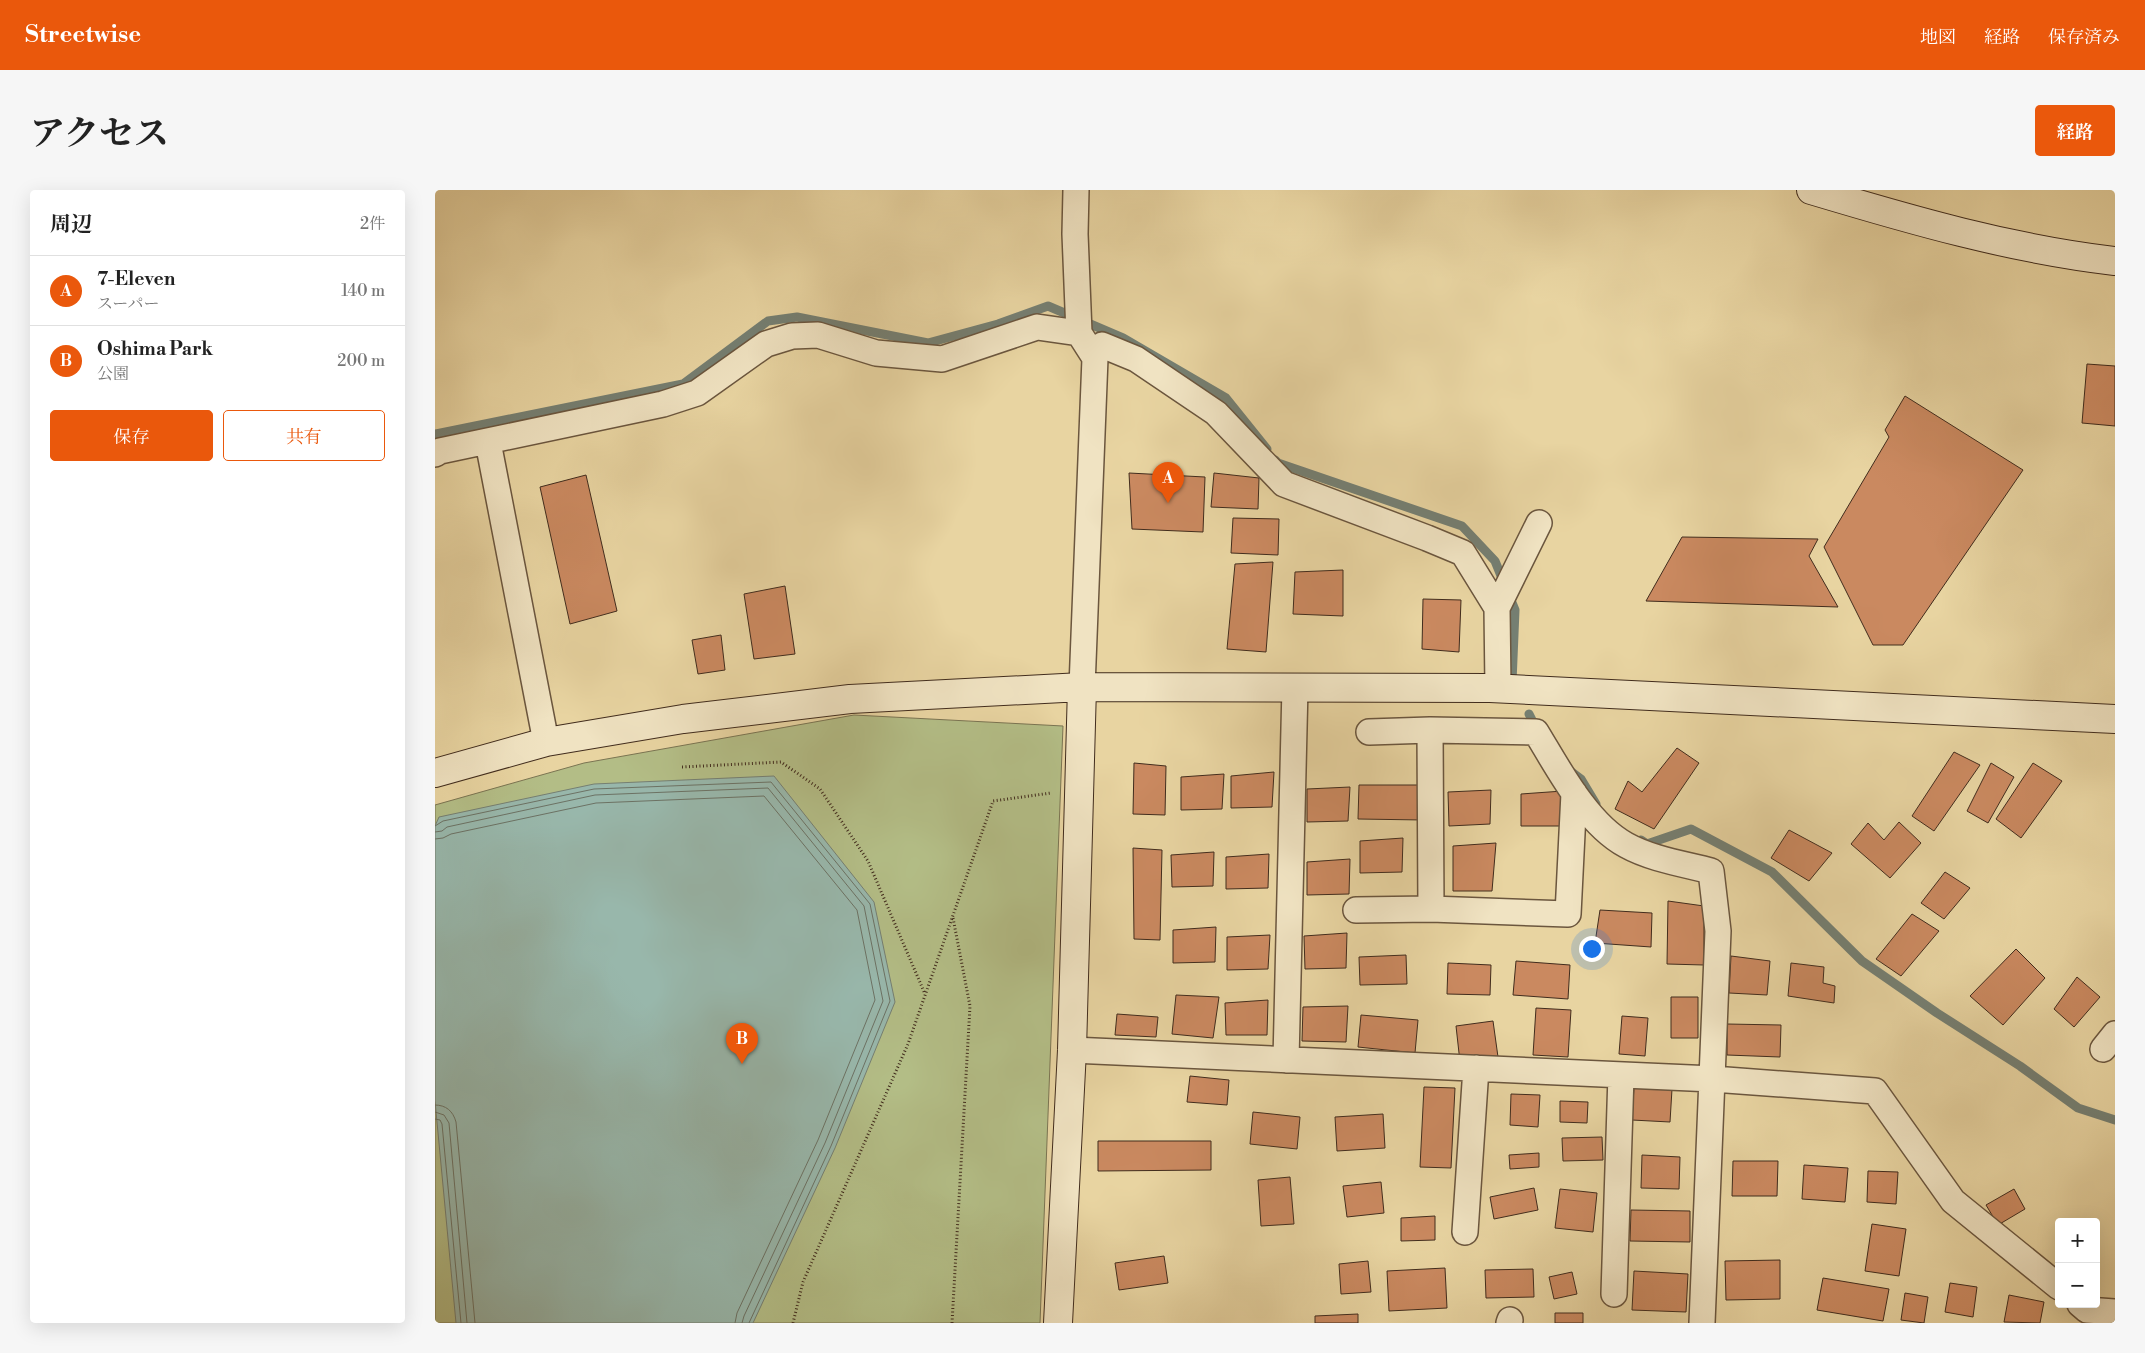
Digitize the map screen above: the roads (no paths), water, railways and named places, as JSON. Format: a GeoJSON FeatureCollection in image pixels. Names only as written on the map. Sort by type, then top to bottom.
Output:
{"type":"FeatureCollection","features":[{"type":"Feature","properties":{"kind":"street"},"geometry":{"type":"LineString","coordinates":[[1058,1323],[1072,1050],[1082,687],[1095,358],[1083,339],[1078,299],[1075,234],[1076,190]]}},
{"type":"Feature","properties":{"kind":"street"},"geometry":{"type":"LineString","coordinates":[[1811,190],[1901,217],[1992,241],[2115,260]]}},
{"type":"Feature","properties":{"kind":"street"},"geometry":{"type":"LineString","coordinates":[[435,454],[440,451],[663,404],[697,393],[766,344],[792,336],[818,335],[876,353],[942,359],[1037,327],[1083,339],[1137,359],[1216,413],[1284,484],[1427,538],[1463,554],[1497,607]]}},
{"type":"Feature","properties":{"kind":"street"},"geometry":{"type":"LineString","coordinates":[[488,442],[546,742]]}},
{"type":"Feature","properties":{"kind":"street"},"geometry":{"type":"LineString","coordinates":[[1498,688],[1497,607],[1539,523]]}},
{"type":"Feature","properties":{"kind":"street"},"geometry":{"type":"LineString","coordinates":[[435,773],[546,742],[683,719],[850,699],[1082,687],[1498,688],[2115,719]]}},
{"type":"Feature","properties":{"kind":"street"},"geometry":{"type":"LineString","coordinates":[[1286,1060],[1295,687]]}},
{"type":"Feature","properties":{"kind":"street"},"geometry":{"type":"LineString","coordinates":[[1430,730],[1431,909]]}},
{"type":"Feature","properties":{"kind":"street"},"geometry":{"type":"LineString","coordinates":[[1369,732],[1430,730],[1535,732],[1574,794],[1607,831],[1626,845],[1652,855],[1711,871],[1718,931],[1702,1323]]}},
{"type":"Feature","properties":{"kind":"street"},"geometry":{"type":"LineString","coordinates":[[1356,910],[1431,909],[1568,914],[1574,794]]}},
{"type":"Feature","properties":{"kind":"street"},"geometry":{"type":"LineString","coordinates":[[1072,1050],[1713,1079],[1875,1091],[1953,1201],[2055,1285]]}},
{"type":"Feature","properties":{"kind":"street"},"geometry":{"type":"LineString","coordinates":[[1465,1232],[1476,1068]]}},
{"type":"Feature","properties":{"kind":"street"},"geometry":{"type":"LineString","coordinates":[[1614,1294],[1621,1075]]}},
{"type":"Feature","properties":{"kind":"street"},"geometry":{"type":"LineString","coordinates":[[2085,1308],[2087,1310],[2115,1312]]}},
{"type":"Feature","properties":{"kind":"water"},"geometry":{"type":"Polygon","coordinates":[[[774,776],[874,902],[895,1002],[835,1148],[753,1323],[456,1323],[435,1101],[435,826],[439,817],[594,784],[774,776]]]}},
{"type":"Feature","properties":{"kind":"waterway"},"geometry":{"type":"LineString","coordinates":[[435,434],[683,384],[768,321],[797,317],[928,343],[998,324],[1048,306],[1123,338],[1226,398],[1267,449]]}},
{"type":"Feature","properties":{"kind":"waterway"},"geometry":{"type":"LineString","coordinates":[[1275,460],[1278,463],[1462,526],[1495,561],[1515,610],[1512,682]]}},
{"type":"Feature","properties":{"kind":"waterway"},"geometry":{"type":"LineString","coordinates":[[1529,714],[1537,730]]}},
{"type":"Feature","properties":{"kind":"waterway"},"geometry":{"type":"LineString","coordinates":[[1569,770],[1581,779],[1596,804]]}},
{"type":"Feature","properties":{"kind":"waterway"},"geometry":{"type":"LineString","coordinates":[[1641,840],[1647,844],[1691,829],[1772,872],[1862,961],[1937,1013],[2020,1066],[2078,1108],[2115,1120]]}},
{"type":"Feature","properties":{"kind":"place","name":"7-Eleven"},"geometry":{"type":"Point","coordinates":[1168,503]}},
{"type":"Feature","properties":{"kind":"place","name":"Oshima Park"},"geometry":{"type":"Point","coordinates":[742,1064]}}]}
